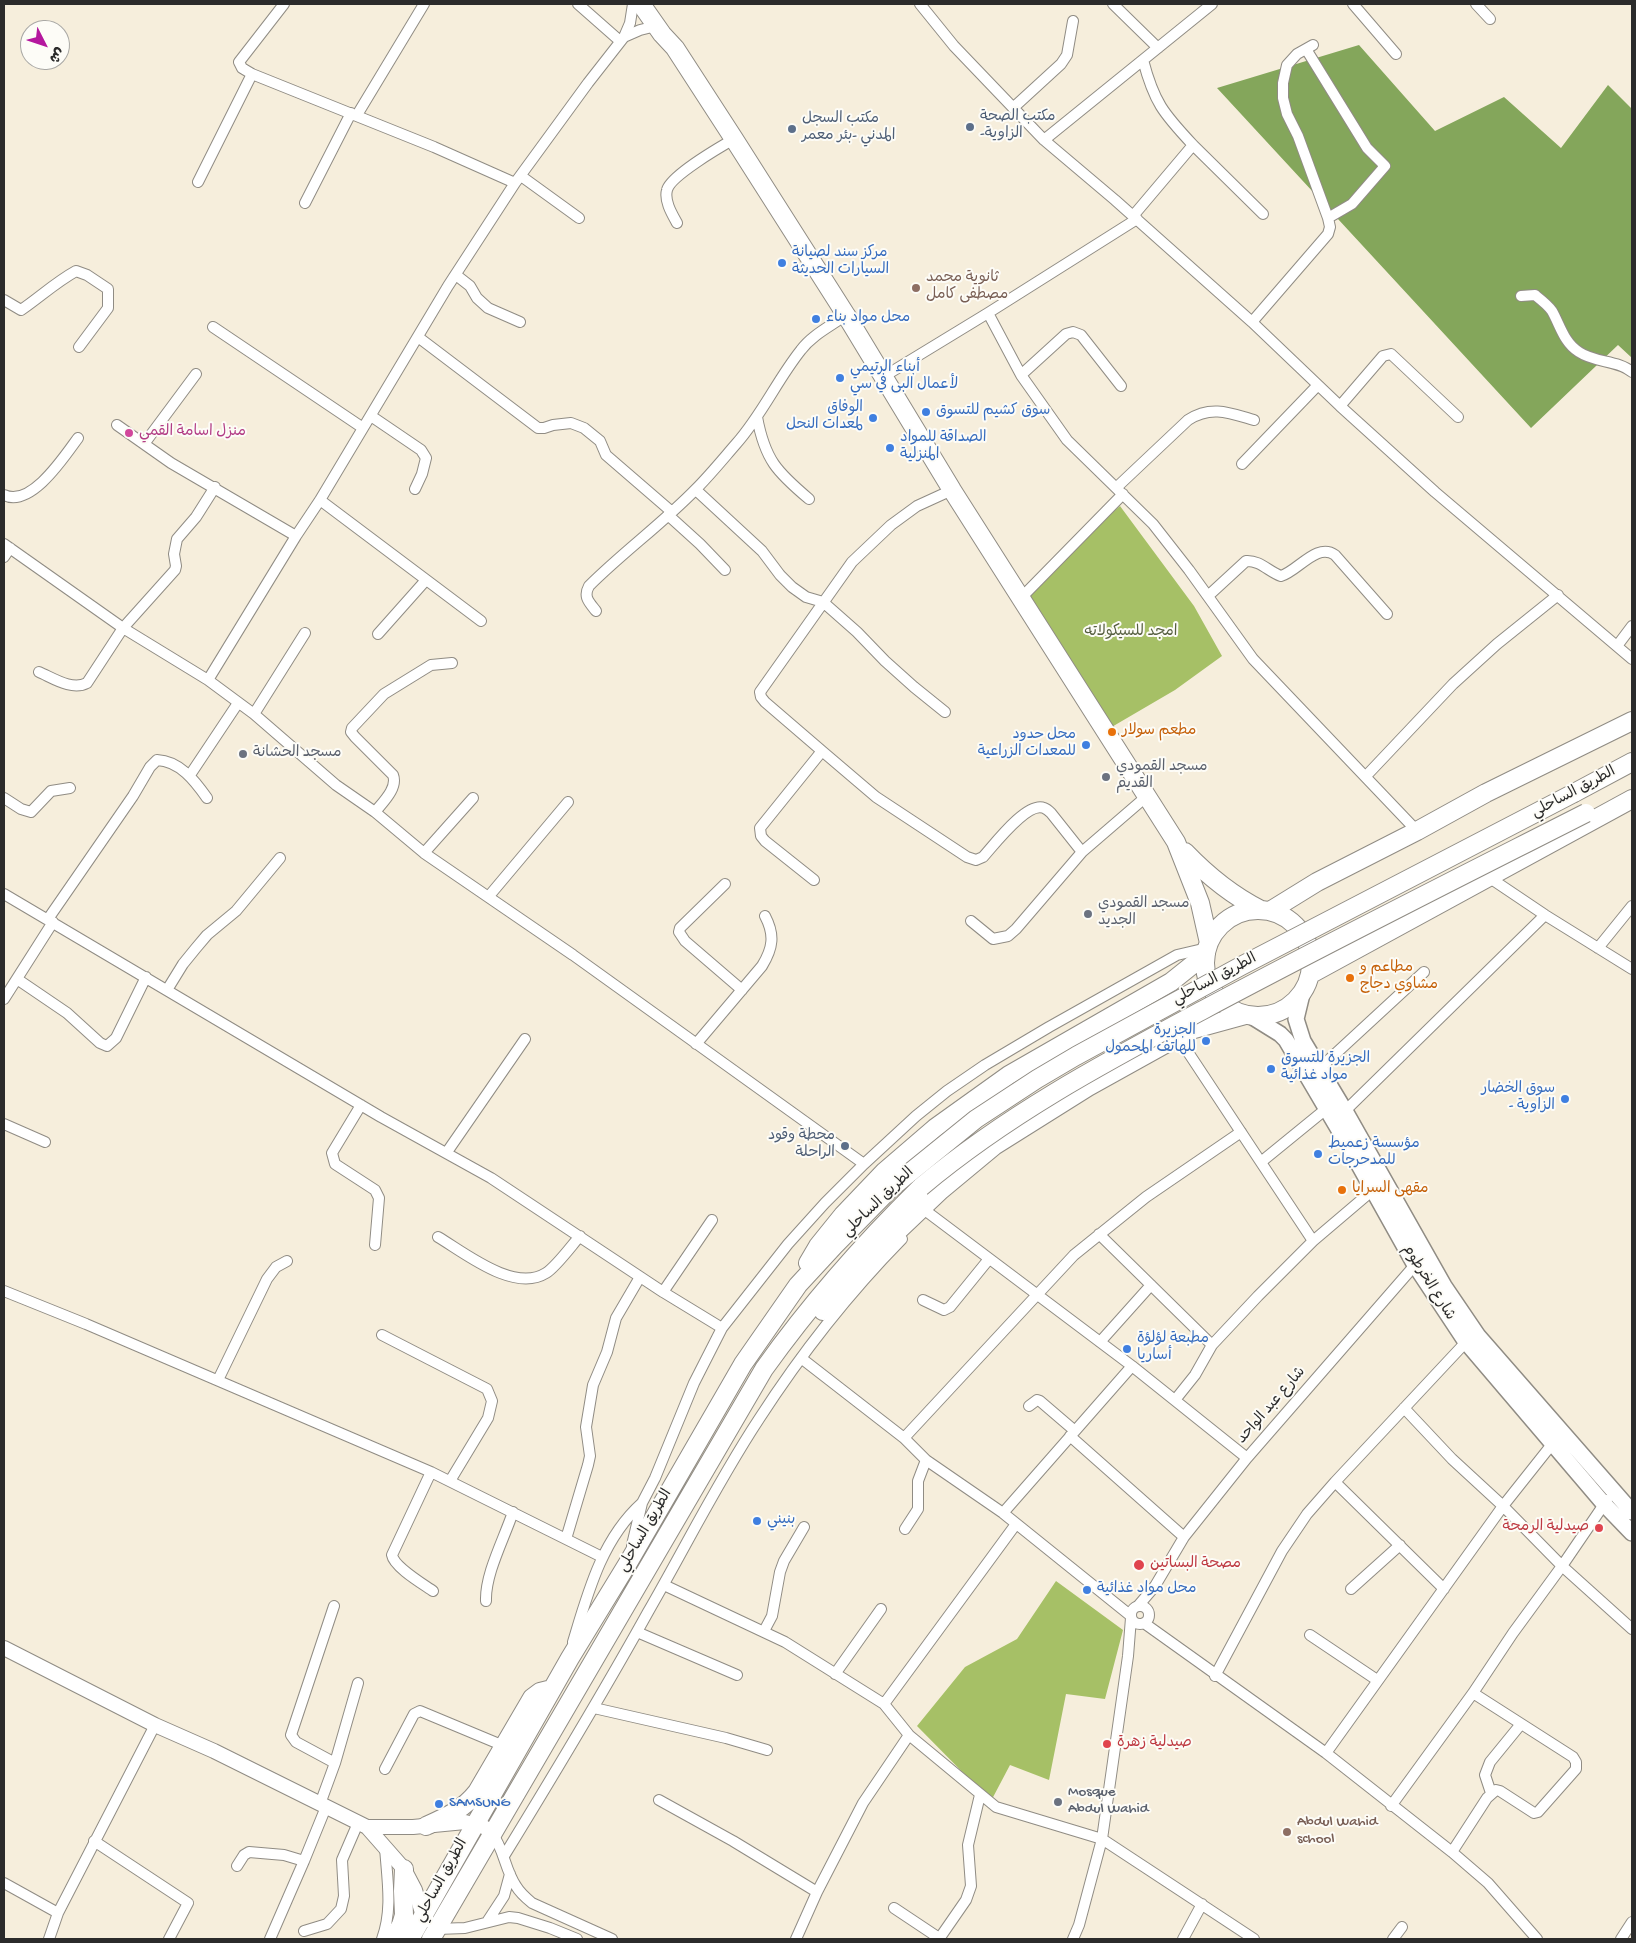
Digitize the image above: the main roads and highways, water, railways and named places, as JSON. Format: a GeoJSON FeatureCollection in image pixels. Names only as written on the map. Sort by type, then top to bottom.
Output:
{"type":"FeatureCollection","features":[{"type":"Feature","properties":{"kind":"highway"},"geometry":{"type":"LineString","coordinates":[[641,4],[656,26],[675,48],[734,139],[846,315],[952,490],[1176,842],[1219,885],[1238,898],[1283,916],[1294,924],[1303,934],[1312,960],[1310,974],[1302,994],[1280,1012],[1266,1016],[1248,1016],[1194,1029],[1088,1087],[1021,1128],[968,1167],[925,1210],[856,1273],[791,1349],[764,1369]]}},
{"type":"Feature","properties":{"kind":"highway"},"geometry":{"type":"LineString","coordinates":[[654,4],[668,28],[675,48]]}},
{"type":"Feature","properties":{"kind":"highway"},"geometry":{"type":"LineString","coordinates":[[798,1285],[818,1246],[843,1216],[885,1171],[935,1128],[1009,1075],[1172,982],[1207,948],[1215,932],[1224,922],[1248,910],[1266,910],[1316,882],[1417,831],[1486,792],[1632,721]]}},
{"type":"Feature","properties":{"kind":"highway","name":"الطريق الساحلي"},"geometry":{"type":"LineString","coordinates":[[410,1939],[552,1689],[628,1563],[743,1364],[798,1285],[888,1192],[976,1119],[1076,1056],[1241,966],[1632,762]]}},
{"type":"Feature","properties":{"kind":"highway","name":"الطريق الساحلي"},"geometry":{"type":"LineString","coordinates":[[434,1934],[764,1369],[800,1320],[853,1256],[921,1187],[1007,1121],[1086,1073],[1252,984],[1586,813],[1632,787]]}},
{"type":"Feature","properties":{"kind":"highway"},"geometry":{"type":"LineString","coordinates":[[1310,974],[1490,878],[1632,799]]}},
{"type":"Feature","properties":{"kind":"highway"},"geometry":{"type":"LineString","coordinates":[[1176,842],[1200,903],[1207,948],[1205,967],[1207,980],[1213,992],[1222,1002],[1232,1010],[1248,1016]]}},
{"type":"Feature","properties":{"kind":"highway"},"geometry":{"type":"LineString","coordinates":[[426,1826],[460,1810],[470,1802],[532,1698],[540,1692],[552,1689]]}},
{"type":"Feature","properties":{"kind":"highway"},"geometry":{"type":"LineString","coordinates":[[393,1939],[404,1915],[402,1891],[404,1869]]}},
{"type":"Feature","properties":{"kind":"main road","name":"شارع الخرطوم"},"geometry":{"type":"LineString","coordinates":[[1302,994],[1297,1014],[1297,1025],[1303,1041],[1345,1111],[1421,1262],[1466,1342],[1604,1504],[1632,1533]]}},
{"type":"Feature","properties":{"kind":"main road","name":"شارع الخرطوم"},"geometry":{"type":"LineString","coordinates":[[1248,1016],[1284,1037],[1373,1190],[1421,1262],[1478,1336],[1632,1512]]}},
{"type":"Feature","properties":{"kind":"place","name":"مكتب الصحة -الزاوية"},"geometry":{"type":"Point","coordinates":[970,127]}},
{"type":"Feature","properties":{"kind":"place","name":"مكتب السجل المدني -بئر معمر"},"geometry":{"type":"Point","coordinates":[792,129]}},
{"type":"Feature","properties":{"kind":"place","name":"مركز سند لصيانة السيارات الحديثة"},"geometry":{"type":"Point","coordinates":[782,263]}},
{"type":"Feature","properties":{"kind":"place","name":"ثانوية محمد مصطفى كامل"},"geometry":{"type":"Point","coordinates":[916,288]}},
{"type":"Feature","properties":{"kind":"place","name":"محل مواد بناء"},"geometry":{"type":"Point","coordinates":[816,319]}},
{"type":"Feature","properties":{"kind":"place","name":"أبناء الرتيمي لأعمال البى في سي"},"geometry":{"type":"Point","coordinates":[840,378]}},
{"type":"Feature","properties":{"kind":"place","name":"سوق كشيم للتسوق"},"geometry":{"type":"Point","coordinates":[926,412]}},
{"type":"Feature","properties":{"kind":"place","name":"الوفاق لمعدات النحل"},"geometry":{"type":"Point","coordinates":[873,418]}},
{"type":"Feature","properties":{"kind":"place","name":"منزل اسامة القمي"},"geometry":{"type":"Point","coordinates":[129,433]}},
{"type":"Feature","properties":{"kind":"place","name":"الصداقة للمواد المنزلية"},"geometry":{"type":"Point","coordinates":[890,448]}},
{"type":"Feature","properties":{"kind":"place","name":"مطعم سولار"},"geometry":{"type":"Point","coordinates":[1112,732]}},
{"type":"Feature","properties":{"kind":"place","name":"محل حدود للمعدات الزراعية"},"geometry":{"type":"Point","coordinates":[1086,745]}},
{"type":"Feature","properties":{"kind":"place","name":"مسجد الحشانة"},"geometry":{"type":"Point","coordinates":[243,754]}},
{"type":"Feature","properties":{"kind":"place","name":"مسجد القمودي القديم"},"geometry":{"type":"Point","coordinates":[1106,777]}},
{"type":"Feature","properties":{"kind":"place","name":"مسجد القمودي الجديد"},"geometry":{"type":"Point","coordinates":[1088,914]}},
{"type":"Feature","properties":{"kind":"place","name":"مطاعم و مشاوي دجاج"},"geometry":{"type":"Point","coordinates":[1350,978]}},
{"type":"Feature","properties":{"kind":"place","name":"الجزيرة للهاتف المحمول"},"geometry":{"type":"Point","coordinates":[1206,1041]}},
{"type":"Feature","properties":{"kind":"place","name":"الجزيرة للتسوق مواد غذائية"},"geometry":{"type":"Point","coordinates":[1271,1069]}},
{"type":"Feature","properties":{"kind":"place","name":"سوق الخضار - الزاوية"},"geometry":{"type":"Point","coordinates":[1565,1099]}},
{"type":"Feature","properties":{"kind":"place","name":"محطة وقود الراحلة"},"geometry":{"type":"Point","coordinates":[845,1146]}},
{"type":"Feature","properties":{"kind":"place","name":"مؤسسة زعميط للمدحرجات"},"geometry":{"type":"Point","coordinates":[1318,1154]}},
{"type":"Feature","properties":{"kind":"place","name":"مقهى السرايا"},"geometry":{"type":"Point","coordinates":[1342,1190]}},
{"type":"Feature","properties":{"kind":"place","name":"مطبعة لؤلؤة أساريا"},"geometry":{"type":"Point","coordinates":[1127,1349]}},
{"type":"Feature","properties":{"kind":"place","name":"بنيني"},"geometry":{"type":"Point","coordinates":[757,1521]}},
{"type":"Feature","properties":{"kind":"place","name":"صيدلية الرمحة"},"geometry":{"type":"Point","coordinates":[1599,1528]}},
{"type":"Feature","properties":{"kind":"place","name":"مصحة البساتين"},"geometry":{"type":"Point","coordinates":[1139,1565]}},
{"type":"Feature","properties":{"kind":"place","name":"محل مواد غذائية"},"geometry":{"type":"Point","coordinates":[1087,1590]}},
{"type":"Feature","properties":{"kind":"place","name":"صيدلية زهرة"},"geometry":{"type":"Point","coordinates":[1107,1744]}},
{"type":"Feature","properties":{"kind":"place","name":"Mosque Abdul Wahid"},"geometry":{"type":"Point","coordinates":[1058,1802]}},
{"type":"Feature","properties":{"kind":"place","name":"SAMSUNG"},"geometry":{"type":"Point","coordinates":[439,1804]}},
{"type":"Feature","properties":{"kind":"place","name":"Abdul Wahid school"},"geometry":{"type":"Point","coordinates":[1287,1832]}},
{"type":"Feature","properties":{"kind":"park label","name":"امجد للسيكولاته"},"geometry":{"type":"Point","coordinates":[1131,633]}}]}
